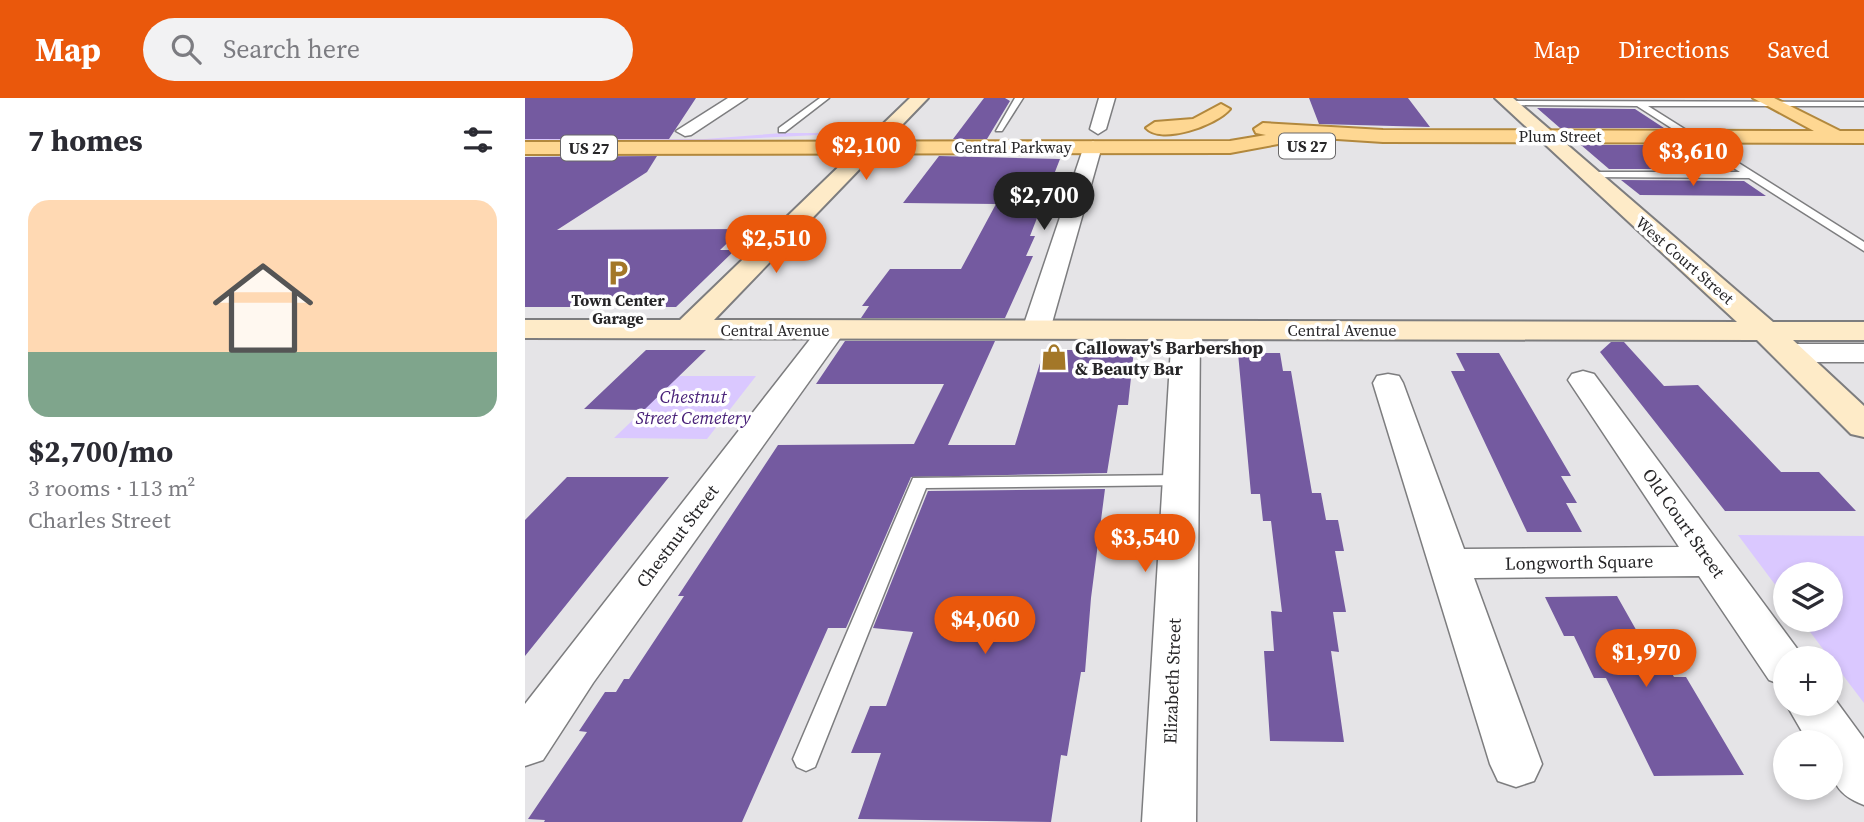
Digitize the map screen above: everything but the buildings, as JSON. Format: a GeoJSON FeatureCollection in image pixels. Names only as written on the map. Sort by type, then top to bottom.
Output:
{"type":"FeatureCollection","features":[{"type":"Feature","properties":{"kind":"main road"},"geometry":{"type":"LineString","coordinates":[[1767,101],[1864,148]]}},
{"type":"Feature","properties":{"kind":"main road"},"geometry":{"type":"LineString","coordinates":[[1282,111],[1287,131]]}},
{"type":"Feature","properties":{"kind":"main road"},"geometry":{"type":"LineString","coordinates":[[1229,113],[1230,146]]}},
{"type":"Feature","properties":{"kind":"main road"},"geometry":{"type":"LineString","coordinates":[[1138,128],[1190,124],[1229,113],[1287,131],[1383,136]]}},
{"type":"Feature","properties":{"kind":"main road","name":"Central Parkway"},"geometry":{"type":"LineString","coordinates":[[1077,128],[1101,134]]}},
{"type":"Feature","properties":{"kind":"main road","name":"Central Parkway"},"geometry":{"type":"LineString","coordinates":[[525,148],[749,147],[1026,129]]}},
{"type":"Feature","properties":{"kind":"main road","name":"Central Parkway"},"geometry":{"type":"LineString","coordinates":[[525,130],[782,130],[879,138],[1101,134],[1230,146],[1271,140],[1287,131]]}},
{"type":"Feature","properties":{"kind":"main road","name":"Plum Street"},"geometry":{"type":"LineString","coordinates":[[1383,136],[1864,137]]}},
{"type":"Feature","properties":{"kind":"main road","name":"US 27"},"geometry":{"type":"LineString","coordinates":[[1230,146],[1287,148],[1383,136]]}},
{"type":"Feature","properties":{"kind":"street"},"geometry":{"type":"LineString","coordinates":[[685,131],[739,98]]}},
{"type":"Feature","properties":{"kind":"street"},"geometry":{"type":"LineString","coordinates":[[688,329],[919,98]]}},
{"type":"Feature","properties":{"kind":"street"},"geometry":{"type":"LineString","coordinates":[[1036,330],[1101,134],[1107,98]]}},
{"type":"Feature","properties":{"kind":"street","name":"West Court Street"},"geometry":{"type":"LineString","coordinates":[[1506,101],[1765,331],[1864,426]]}},
{"type":"Feature","properties":{"kind":"street","name":"Central Avenue"},"geometry":{"type":"LineString","coordinates":[[525,329],[1864,331]]}},
{"type":"Feature","properties":{"kind":"street","name":"Chestnut Street"},"geometry":{"type":"LineString","coordinates":[[525,744],[832,330]]}},
{"type":"Feature","properties":{"kind":"street","name":"Elizabeth Street"},"geometry":{"type":"LineString","coordinates":[[1169,822],[1186,330]]}},
{"type":"Feature","properties":{"kind":"street"},"geometry":{"type":"LineString","coordinates":[[1789,353],[1864,353]]}},
{"type":"Feature","properties":{"kind":"street","name":"Old Court Street"},"geometry":{"type":"LineString","coordinates":[[1583,380],[1773,650]]}},
{"type":"Feature","properties":{"kind":"street"},"geometry":{"type":"LineString","coordinates":[[1388,383],[1516,764]]}},
{"type":"Feature","properties":{"kind":"street","name":"Longworth Square"},"geometry":{"type":"LineString","coordinates":[[1448,564],[1711,561]]}},
{"type":"Feature","properties":{"kind":"street"},"geometry":{"type":"LineString","coordinates":[[1818,716],[1864,781]]}},
{"type":"Feature","properties":{"kind":"lane"},"geometry":{"type":"LineString","coordinates":[[782,130],[825,98]]}},
{"type":"Feature","properties":{"kind":"lane"},"geometry":{"type":"LineString","coordinates":[[999,129],[1019,98]]}},
{"type":"Feature","properties":{"kind":"lane"},"geometry":{"type":"LineString","coordinates":[[1631,98],[1864,247]]}},
{"type":"Feature","properties":{"kind":"lane"},"geometry":{"type":"LineString","coordinates":[[1506,101],[1640,104],[1864,100]]}},
{"type":"Feature","properties":{"kind":"lane"},"geometry":{"type":"LineString","coordinates":[[1590,175],[1752,175]]}},
{"type":"Feature","properties":{"kind":"lane"},"geometry":{"type":"LineString","coordinates":[[806,759],[919,482],[1180,481]]}},
{"type":"Feature","properties":{"kind":"green space"},"geometry":{"type":"Polygon","coordinates":[[[783,133],[858,133],[698,141],[525,141],[705,139],[783,133]]]}},
{"type":"Feature","properties":{"kind":"green space","name":"Chestnut Street Cemetery"},"geometry":{"type":"Polygon","coordinates":[[[679,376],[756,376],[707,439],[614,438],[679,376]]]}},
{"type":"Feature","properties":{"kind":"green space"},"geometry":{"type":"Polygon","coordinates":[[[1738,535],[1864,536],[1864,703],[1843,675],[1843,646],[1821,646],[1810,632],[1843,632],[1843,562],[1773,562],[1773,582],[1738,535]]]}},
{"type":"Feature","properties":{"kind":"place","name":"Town Center Garage"},"geometry":{"type":"Point","coordinates":[618,273]}},
{"type":"Feature","properties":{"kind":"place","name":"Calloway's Barbershop & Beauty Bar"},"geometry":{"type":"Point","coordinates":[1054,357]}}]}
